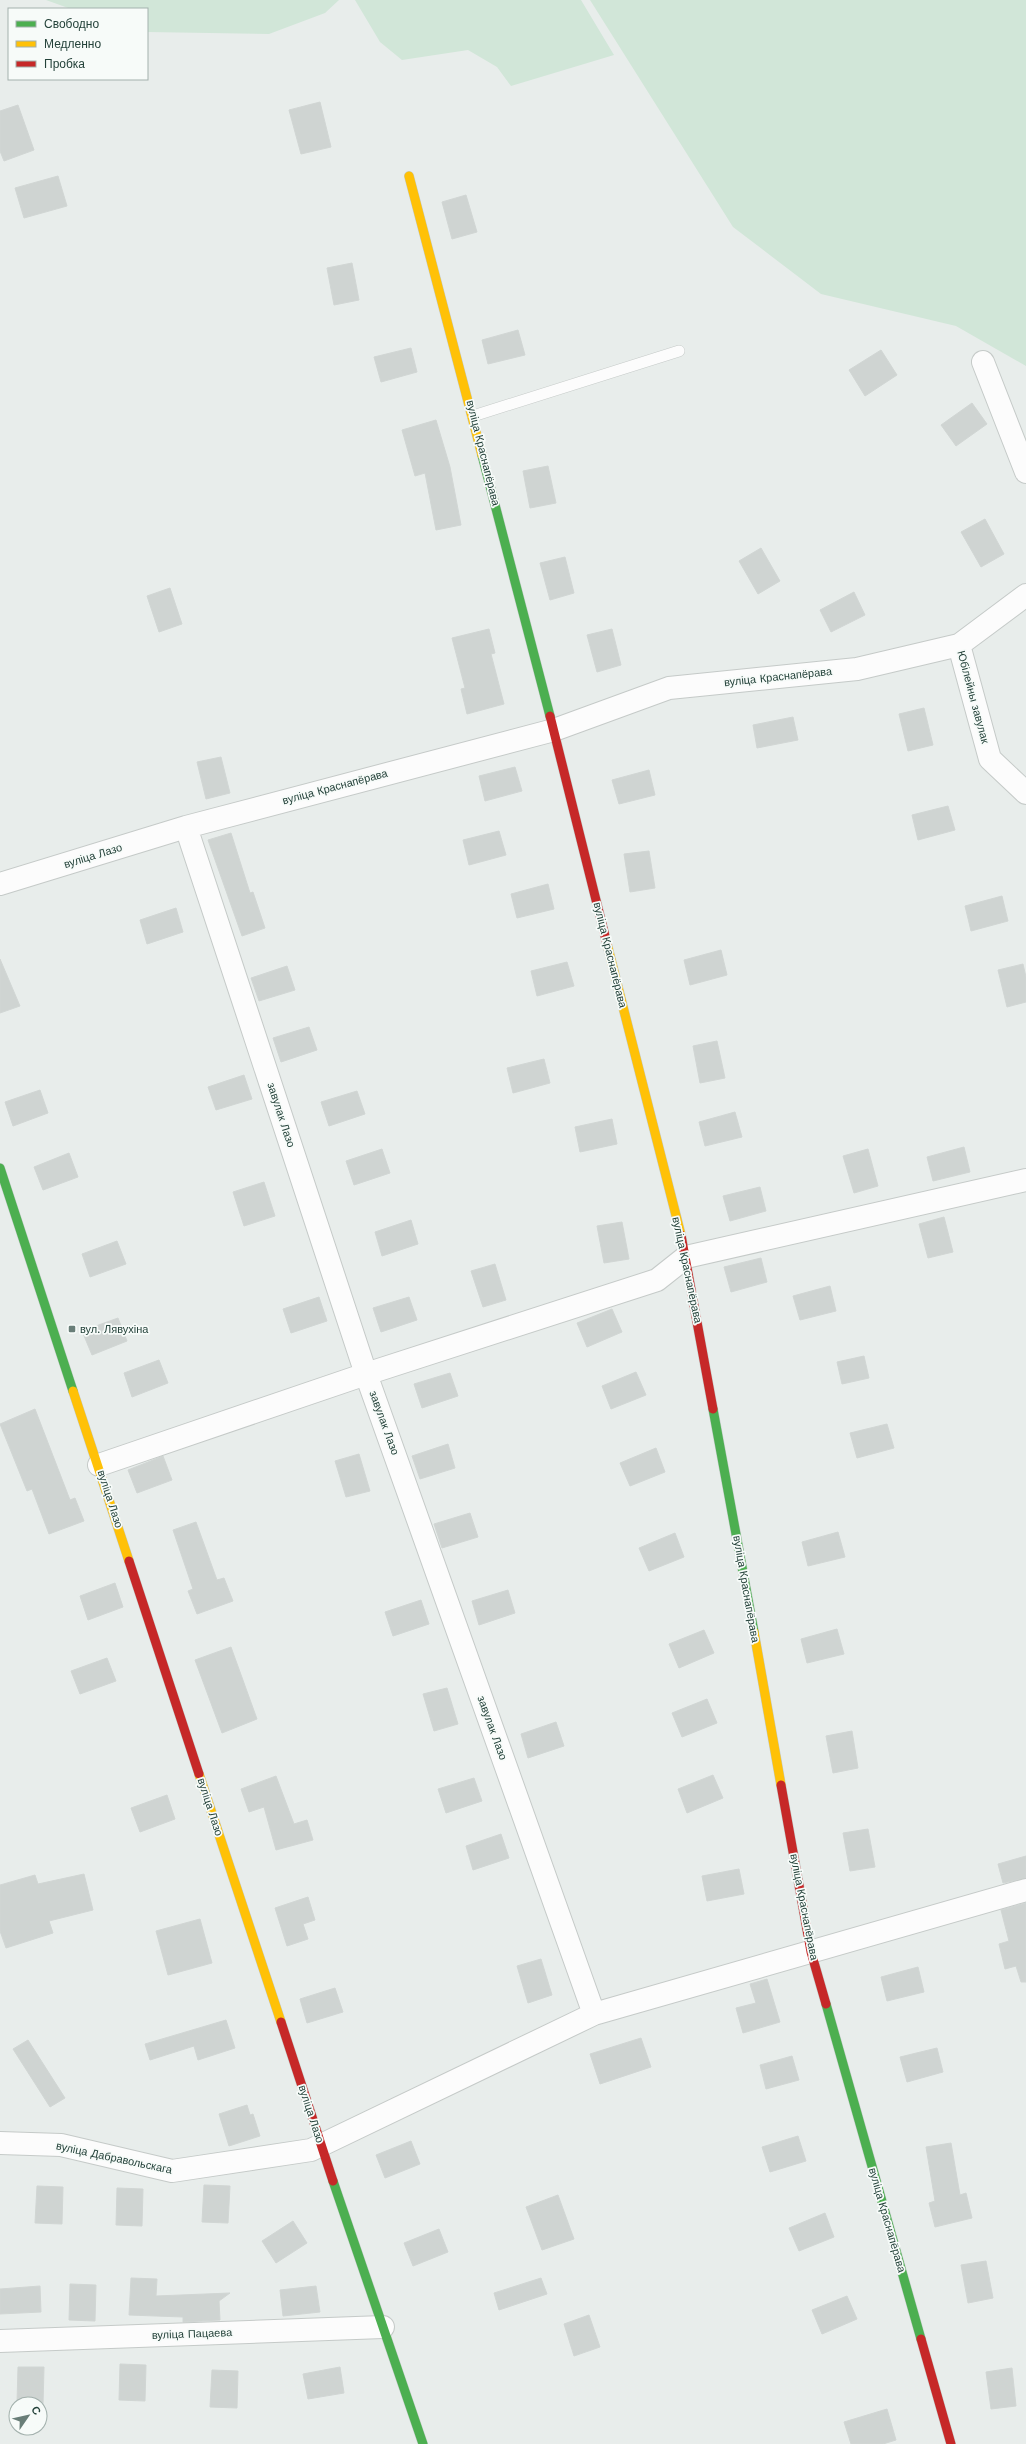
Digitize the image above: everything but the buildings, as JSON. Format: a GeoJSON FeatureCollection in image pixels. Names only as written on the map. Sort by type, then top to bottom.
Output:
{"type":"FeatureCollection","features":[{"type":"Feature","properties":{"kind":"street","name":"вуліца Краснапёрава"},"geometry":{"type":"LineString","coordinates":[[409,176],[554,730],[686,1257],[811,1952],[951,2444]]}},
{"type":"Feature","properties":{"kind":"street"},"geometry":{"type":"LineString","coordinates":[[983,362],[1026,472]]}},
{"type":"Feature","properties":{"kind":"street","name":"Юбілейны завулак"},"geometry":{"type":"LineString","coordinates":[[1026,595],[959,645],[990,759],[1026,792]]}},
{"type":"Feature","properties":{"kind":"street","name":"вуліца Краснапёрава"},"geometry":{"type":"LineString","coordinates":[[186,827],[554,730],[668,688],[857,669],[959,645]]}},
{"type":"Feature","properties":{"kind":"street","name":"вуліца Лазо"},"geometry":{"type":"LineString","coordinates":[[0,884],[186,827]]}},
{"type":"Feature","properties":{"kind":"street","name":"завулак Лазо"},"geometry":{"type":"LineString","coordinates":[[186,827],[366,1374],[594,2014]]}},
{"type":"Feature","properties":{"kind":"street","name":"вуліца Лазо"},"geometry":{"type":"LineString","coordinates":[[0,1168],[99,1465],[322,2147],[423,2444]]}},
{"type":"Feature","properties":{"kind":"street"},"geometry":{"type":"LineString","coordinates":[[99,1465],[366,1374],[657,1280],[686,1257],[1026,1180]]}},
{"type":"Feature","properties":{"kind":"street","name":"вуліца Дабравольскага"},"geometry":{"type":"LineString","coordinates":[[0,2143],[61,2145],[172,2172],[322,2147],[594,2014],[1026,1890]]}},
{"type":"Feature","properties":{"kind":"street","name":"вуліца Пацаева"},"geometry":{"type":"LineString","coordinates":[[0,2341],[383,2327]]}},
{"type":"Feature","properties":{"kind":"lane"},"geometry":{"type":"LineString","coordinates":[[473,416],[679,351]]}},
{"type":"Feature","properties":{"kind":"green space"},"geometry":{"type":"Polygon","coordinates":[[[46,0],[339,0],[325,13],[269,34],[148,32],[148,8],[68,8],[46,0]]]}},
{"type":"Feature","properties":{"kind":"green space"},"geometry":{"type":"Polygon","coordinates":[[[355,0],[581,0],[614,55],[511,86],[497,67],[468,50],[402,60],[380,42],[355,0]]]}},
{"type":"Feature","properties":{"kind":"green space"},"geometry":{"type":"Polygon","coordinates":[[[590,0],[1026,0],[1026,366],[956,326],[821,294],[733,227],[590,0]]]}},
{"type":"Feature","properties":{"kind":"traffic: fast"},"geometry":{"type":"LineString","coordinates":[[482,455],[550,716]]}},
{"type":"Feature","properties":{"kind":"traffic: fast"},"geometry":{"type":"LineString","coordinates":[[0,1168],[73,1391]]}},
{"type":"Feature","properties":{"kind":"traffic: fast"},"geometry":{"type":"LineString","coordinates":[[713,1409],[754,1632]]}},
{"type":"Feature","properties":{"kind":"traffic: fast"},"geometry":{"type":"LineString","coordinates":[[826,2004],[921,2339]]}},
{"type":"Feature","properties":{"kind":"traffic: fast"},"geometry":{"type":"LineString","coordinates":[[333,2181],[423,2444]]}},
{"type":"Feature","properties":{"kind":"traffic: slow"},"geometry":{"type":"LineString","coordinates":[[409,176],[482,455]]}},
{"type":"Feature","properties":{"kind":"traffic: slow"},"geometry":{"type":"LineString","coordinates":[[607,944],[681,1235]]}},
{"type":"Feature","properties":{"kind":"traffic: slow"},"geometry":{"type":"LineString","coordinates":[[73,1391],[129,1561]]}},
{"type":"Feature","properties":{"kind":"traffic: slow"},"geometry":{"type":"LineString","coordinates":[[754,1632],[781,1785]]}},
{"type":"Feature","properties":{"kind":"traffic: slow"},"geometry":{"type":"LineString","coordinates":[[199,1774],[281,2022]]}},
{"type":"Feature","properties":{"kind":"traffic: jam"},"geometry":{"type":"LineString","coordinates":[[550,716],[607,944]]}},
{"type":"Feature","properties":{"kind":"traffic: jam"},"geometry":{"type":"LineString","coordinates":[[681,1235],[713,1409]]}},
{"type":"Feature","properties":{"kind":"traffic: jam"},"geometry":{"type":"LineString","coordinates":[[129,1561],[199,1774]]}},
{"type":"Feature","properties":{"kind":"traffic: jam"},"geometry":{"type":"LineString","coordinates":[[781,1785],[811,1952],[826,2004]]}},
{"type":"Feature","properties":{"kind":"traffic: jam"},"geometry":{"type":"LineString","coordinates":[[281,2022],[333,2181]]}},
{"type":"Feature","properties":{"kind":"traffic: jam"},"geometry":{"type":"LineString","coordinates":[[921,2339],[951,2444]]}},
{"type":"Feature","properties":{"kind":"place","name":"вул. Лявухіна"},"geometry":{"type":"Point","coordinates":[72,1329]}}]}
